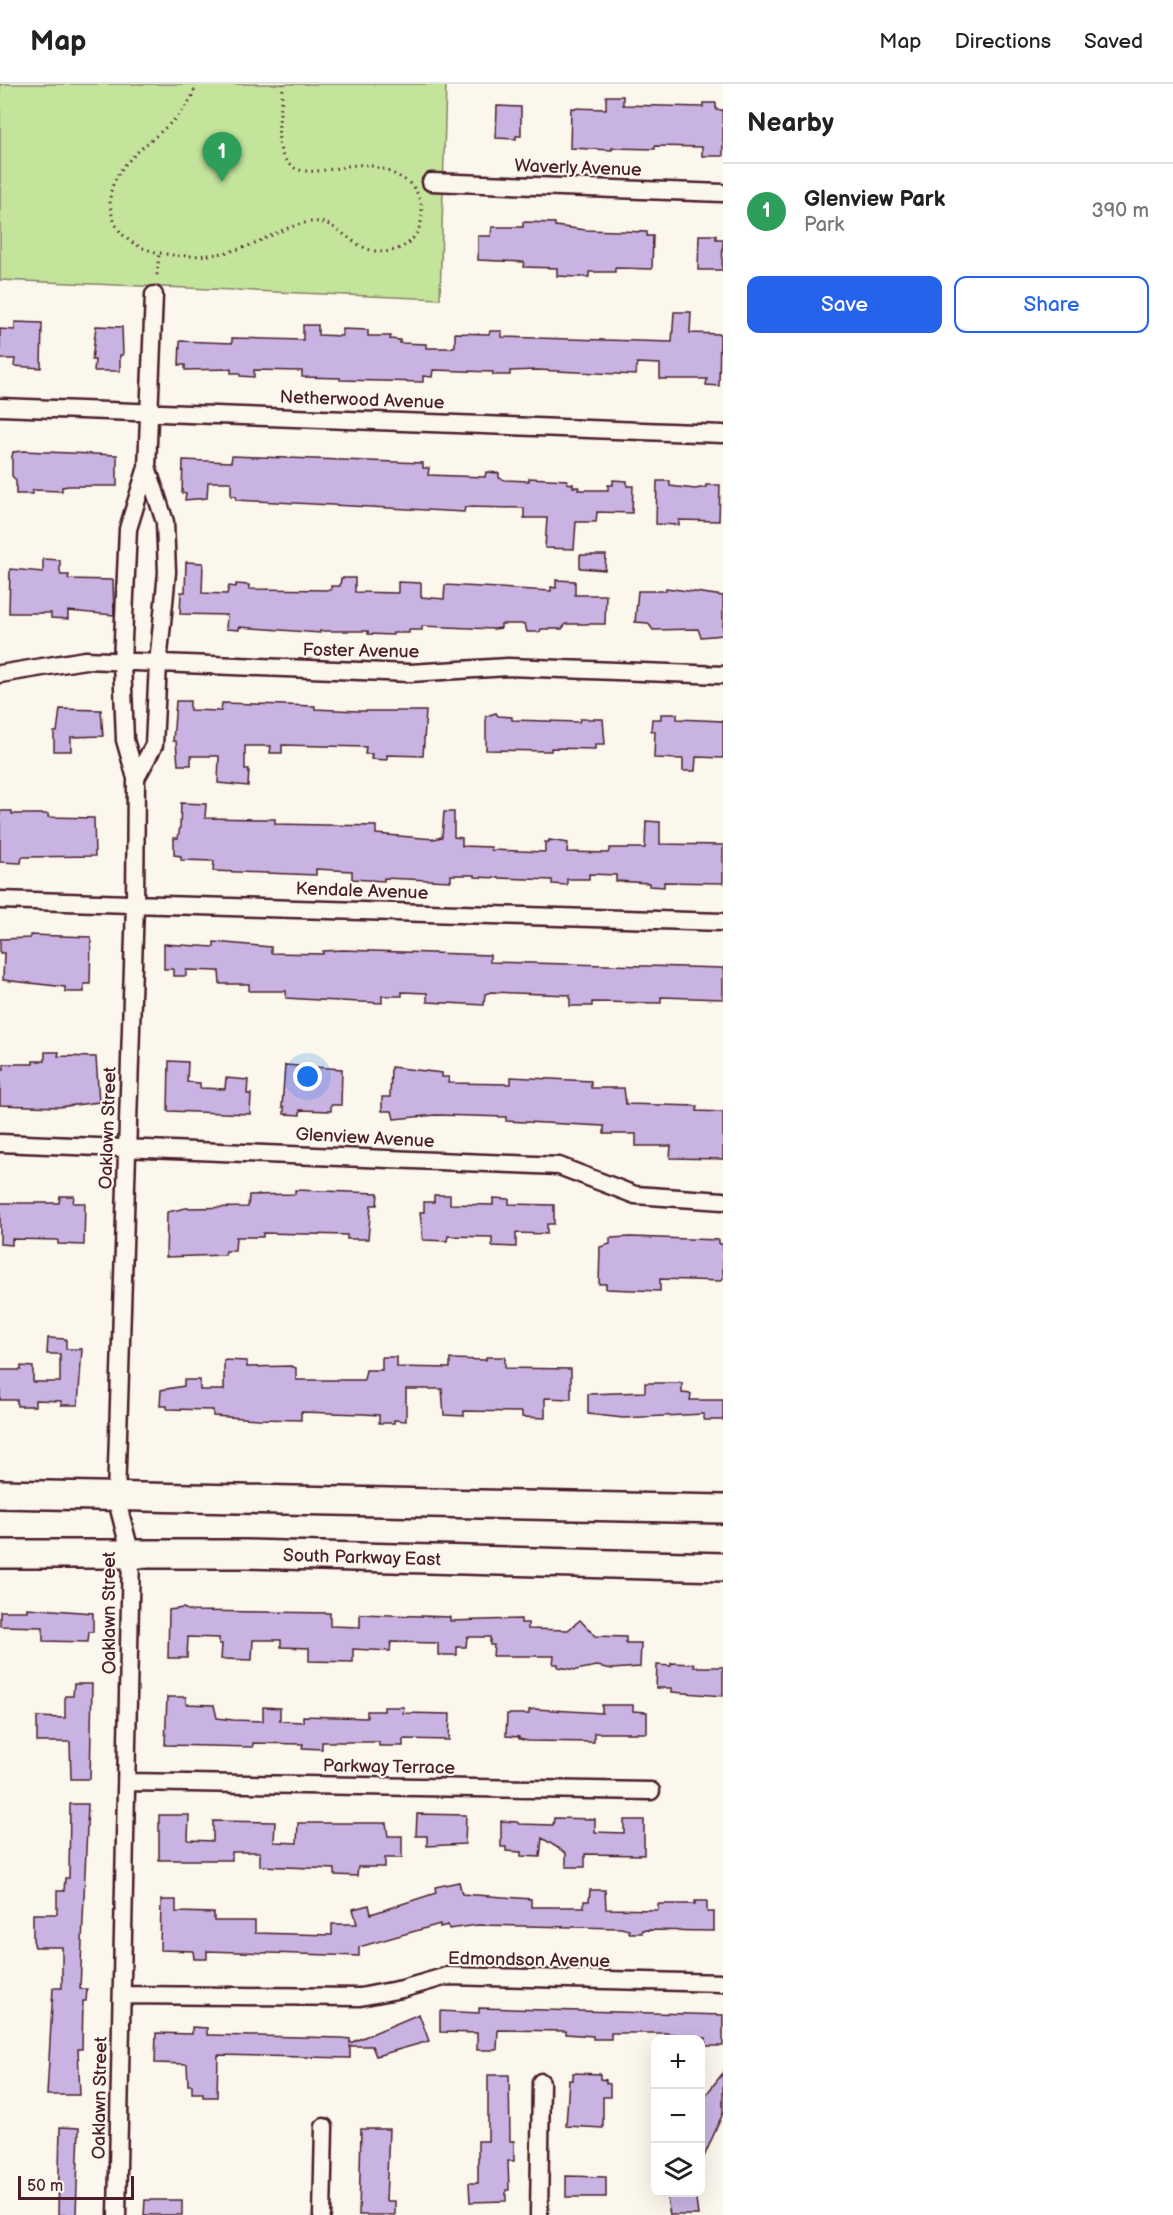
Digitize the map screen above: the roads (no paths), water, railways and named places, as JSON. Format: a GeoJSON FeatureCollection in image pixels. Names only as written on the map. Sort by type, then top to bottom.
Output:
{"type":"FeatureCollection","features":[{"type":"Feature","properties":{"kind":"main road"},"geometry":{"type":"LineString","coordinates":[[0,1494],[723,1509]]}},
{"type":"Feature","properties":{"kind":"main road","name":"South Parkway East"},"geometry":{"type":"LineString","coordinates":[[0,1554],[247,1554],[723,1567]]}},
{"type":"Feature","properties":{"kind":"street","name":"Waverly Avenue"},"geometry":{"type":"LineString","coordinates":[[431,182],[723,194]]}},
{"type":"Feature","properties":{"kind":"street"},"geometry":{"type":"LineString","coordinates":[[136,778],[125,740],[122,663],[128,529],[147,467],[154,295]]}},
{"type":"Feature","properties":{"kind":"street","name":"Netherwood Avenue"},"geometry":{"type":"LineString","coordinates":[[0,407],[723,434]]}},
{"type":"Feature","properties":{"kind":"street"},"geometry":{"type":"LineString","coordinates":[[136,778],[154,745],[158,664],[167,572],[165,522],[147,467]]}},
{"type":"Feature","properties":{"kind":"street","name":"Foster Avenue"},"geometry":{"type":"LineString","coordinates":[[0,674],[85,660],[410,673],[508,667],[723,675]]}},
{"type":"Feature","properties":{"kind":"street","name":"Oaklawn Street"},"geometry":{"type":"LineString","coordinates":[[117,2215],[131,1555],[116,1497],[135,904],[136,778]]}},
{"type":"Feature","properties":{"kind":"street","name":"Kendale Avenue"},"geometry":{"type":"LineString","coordinates":[[0,900],[723,922]]}},
{"type":"Feature","properties":{"kind":"street","name":"Glenview Avenue"},"geometry":{"type":"LineString","coordinates":[[0,1143],[559,1166],[635,1195],[723,1201]]}},
{"type":"Feature","properties":{"kind":"street","name":"Parkway Terrace"},"geometry":{"type":"LineString","coordinates":[[127,1782],[651,1791]]}},
{"type":"Feature","properties":{"kind":"street","name":"Edmondson Avenue"},"geometry":{"type":"LineString","coordinates":[[122,1995],[360,1997],[447,1977],[723,1983]]}},
{"type":"Feature","properties":{"kind":"street"},"geometry":{"type":"LineString","coordinates":[[538,2215],[541,2082]]}},
{"type":"Feature","properties":{"kind":"street"},"geometry":{"type":"LineString","coordinates":[[322,2215],[324,2127]]}},
{"type":"Feature","properties":{"kind":"place","name":"Glenview Park"},"geometry":{"type":"Point","coordinates":[222,182]}}]}
